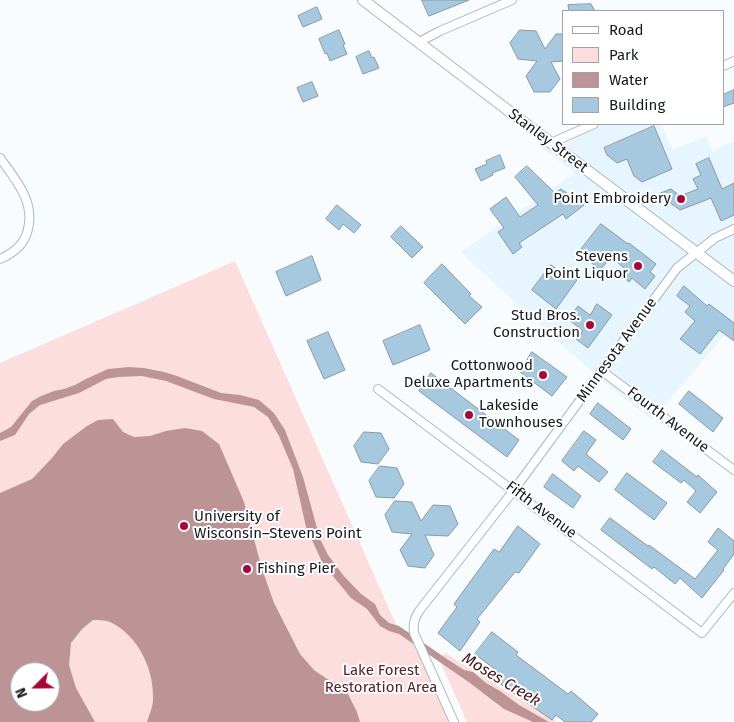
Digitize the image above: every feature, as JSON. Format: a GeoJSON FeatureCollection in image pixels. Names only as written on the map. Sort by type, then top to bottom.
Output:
{"type":"FeatureCollection","features":[{"type":"Feature","properties":{"kind":"street","name":"Stanley Street"},"geometry":{"type":"LineString","coordinates":[[363,0],[734,281]]}},
{"type":"Feature","properties":{"kind":"street"},"geometry":{"type":"LineString","coordinates":[[419,42],[512,0]]}},
{"type":"Feature","properties":{"kind":"street"},"geometry":{"type":"LineString","coordinates":[[551,143],[592,125]]}},
{"type":"Feature","properties":{"kind":"street"},"geometry":{"type":"LineString","coordinates":[[0,158],[24,194],[29,207],[30,222],[23,243],[16,250],[0,259]]}},
{"type":"Feature","properties":{"kind":"street","name":"Minnesota Avenue"},"geometry":{"type":"LineString","coordinates":[[454,722],[414,633],[413,624],[415,618],[514,490],[674,272],[695,252],[715,238],[734,230]]}},
{"type":"Feature","properties":{"kind":"street","name":"Fourth Avenue"},"geometry":{"type":"LineString","coordinates":[[602,370],[734,470]]}},
{"type":"Feature","properties":{"kind":"street","name":"Fifth Avenue"},"geometry":{"type":"LineString","coordinates":[[378,389],[702,633],[734,593]]}},
{"type":"Feature","properties":{"kind":"shaded area"},"geometry":{"type":"Polygon","coordinates":[[[592,125],[661,125],[673,150],[706,136],[712,151],[734,141],[734,324],[652,420],[592,372],[461,252],[575,173],[541,147],[592,125]]]}},
{"type":"Feature","properties":{"kind":"green space","name":"University of Wisconsin–Stevens Point"},"geometry":{"type":"Polygon","coordinates":[[[235,261],[398,629],[401,632],[401,636],[414,633],[454,722],[0,722],[0,363],[235,261]]]}},
{"type":"Feature","properties":{"kind":"green space"},"geometry":{"type":"Polygon","coordinates":[[[445,653],[557,722],[467,722],[439,659],[445,653]]]}},
{"type":"Feature","properties":{"kind":"water"},"geometry":{"type":"Polygon","coordinates":[[[129,367],[164,372],[221,393],[259,400],[274,413],[285,430],[303,477],[320,539],[328,555],[343,575],[361,594],[375,604],[380,615],[389,623],[399,626],[464,670],[473,672],[519,705],[549,722],[533,722],[504,709],[399,634],[380,626],[367,609],[351,598],[323,564],[306,527],[293,469],[279,436],[268,417],[254,407],[214,399],[166,381],[142,376],[118,377],[106,379],[79,393],[40,405],[29,414],[15,435],[0,441],[0,433],[11,427],[32,401],[54,391],[75,385],[108,369],[129,367]]]}},
{"type":"Feature","properties":{"kind":"water"},"geometry":{"type":"Polygon","coordinates":[[[113,419],[123,432],[134,437],[150,436],[185,428],[202,431],[219,444],[244,502],[262,569],[274,603],[300,654],[314,670],[327,679],[344,686],[360,722],[147,722],[152,705],[153,688],[148,666],[143,655],[122,629],[108,621],[93,620],[82,629],[71,643],[69,665],[76,688],[95,722],[0,722],[0,493],[32,479],[63,444],[98,420],[113,419]]]}},
{"type":"Feature","properties":{"kind":"building"},"geometry":{"type":"Polygon","coordinates":[[[422,0],[469,0],[429,16],[422,0]]]}},
{"type":"Feature","properties":{"kind":"building"},"geometry":{"type":"Polygon","coordinates":[[[591,4],[594,10],[569,10],[568,5],[591,4]]]}},
{"type":"Feature","properties":{"kind":"building"},"geometry":{"type":"Polygon","coordinates":[[[317,7],[322,19],[303,27],[298,16],[317,7]]]}},
{"type":"Feature","properties":{"kind":"building"},"geometry":{"type":"Polygon","coordinates":[[[339,30],[347,54],[330,61],[319,39],[339,30]]]}},
{"type":"Feature","properties":{"kind":"building"},"geometry":{"type":"Polygon","coordinates":[[[520,30],[536,31],[545,49],[556,34],[562,34],[562,61],[551,62],[560,79],[550,92],[534,92],[526,76],[537,61],[518,59],[510,43],[520,30]]]}},
{"type":"Feature","properties":{"kind":"building"},"geometry":{"type":"Polygon","coordinates":[[[369,51],[379,68],[363,74],[356,57],[369,51]]]}},
{"type":"Feature","properties":{"kind":"building"},"geometry":{"type":"Polygon","coordinates":[[[312,82],[318,96],[303,102],[297,88],[312,82]]]}},
{"type":"Feature","properties":{"kind":"building"},"geometry":{"type":"Polygon","coordinates":[[[734,90],[734,103],[724,107],[724,95],[734,90]]]}},
{"type":"Feature","properties":{"kind":"building"},"geometry":{"type":"Polygon","coordinates":[[[654,126],[672,169],[642,182],[634,176],[627,159],[617,163],[607,155],[604,148],[654,126]]]}},
{"type":"Feature","properties":{"kind":"building"},"geometry":{"type":"Polygon","coordinates":[[[500,155],[505,168],[492,173],[493,175],[481,181],[475,169],[487,164],[486,161],[500,155]]]}},
{"type":"Feature","properties":{"kind":"building"},"geometry":{"type":"Polygon","coordinates":[[[709,158],[722,189],[734,183],[734,215],[721,221],[711,198],[680,210],[658,194],[671,189],[680,196],[698,189],[693,179],[701,175],[696,164],[709,158]]]}},
{"type":"Feature","properties":{"kind":"building"},"geometry":{"type":"Polygon","coordinates":[[[527,166],[555,193],[561,189],[584,205],[566,219],[563,214],[519,243],[522,247],[513,254],[498,232],[504,228],[490,209],[506,197],[520,217],[538,205],[515,177],[527,166]]]}},
{"type":"Feature","properties":{"kind":"building"},"geometry":{"type":"Polygon","coordinates":[[[337,205],[361,225],[354,233],[343,224],[339,230],[326,219],[337,205]]]}},
{"type":"Feature","properties":{"kind":"building"},"geometry":{"type":"Polygon","coordinates":[[[601,224],[656,264],[650,272],[655,276],[645,289],[632,278],[629,282],[620,274],[624,268],[611,257],[600,270],[579,252],[601,224]]]}},
{"type":"Feature","properties":{"kind":"building"},"geometry":{"type":"Polygon","coordinates":[[[401,226],[423,247],[412,258],[391,237],[401,226]]]}},
{"type":"Feature","properties":{"kind":"building"},"geometry":{"type":"Polygon","coordinates":[[[312,256],[321,280],[286,296],[276,272],[312,256]]]}},
{"type":"Feature","properties":{"kind":"building"},"geometry":{"type":"Polygon","coordinates":[[[442,264],[471,294],[469,296],[482,307],[465,324],[424,283],[442,264]]]}},
{"type":"Feature","properties":{"kind":"building"},"geometry":{"type":"Polygon","coordinates":[[[551,265],[565,275],[567,272],[577,280],[556,309],[532,290],[551,265]]]}},
{"type":"Feature","properties":{"kind":"building"},"geometry":{"type":"Polygon","coordinates":[[[684,286],[707,306],[709,304],[734,323],[734,341],[719,330],[700,354],[680,339],[695,321],[685,312],[690,306],[677,296],[684,286]]]}},
{"type":"Feature","properties":{"kind":"building","name":"Stud Bros. Construction"},"geometry":{"type":"Polygon","coordinates":[[[597,304],[612,315],[588,348],[576,339],[583,331],[568,319],[578,306],[590,315],[597,304]]]}},
{"type":"Feature","properties":{"kind":"building"},"geometry":{"type":"Polygon","coordinates":[[[420,325],[430,350],[393,365],[383,341],[420,325]]]}},
{"type":"Feature","properties":{"kind":"building"},"geometry":{"type":"Polygon","coordinates":[[[328,332],[345,370],[324,379],[307,341],[328,332]]]}},
{"type":"Feature","properties":{"kind":"building","name":"Cottonwood Deluxe Apartments"},"geometry":{"type":"Polygon","coordinates":[[[532,352],[567,377],[552,396],[520,372],[532,352]]]}},
{"type":"Feature","properties":{"kind":"building","name":"Lakeside Townhouses"},"geometry":{"type":"Polygon","coordinates":[[[431,373],[519,440],[507,457],[419,391],[431,373]]]}},
{"type":"Feature","properties":{"kind":"building"},"geometry":{"type":"Polygon","coordinates":[[[689,391],[723,418],[713,432],[679,404],[689,391]]]}},
{"type":"Feature","properties":{"kind":"building"},"geometry":{"type":"Polygon","coordinates":[[[598,403],[631,429],[623,440],[590,414],[598,403]]]}},
{"type":"Feature","properties":{"kind":"building"},"geometry":{"type":"Polygon","coordinates":[[[584,431],[596,440],[586,454],[608,472],[599,482],[578,466],[574,471],[562,461],[584,431]]]}},
{"type":"Feature","properties":{"kind":"building"},"geometry":{"type":"Polygon","coordinates":[[[364,432],[381,433],[389,449],[378,464],[361,462],[354,446],[364,432]]]}},
{"type":"Feature","properties":{"kind":"building"},"geometry":{"type":"Polygon","coordinates":[[[662,450],[697,477],[698,475],[717,492],[700,513],[687,502],[696,491],[684,480],[681,483],[653,462],[662,450]]]}},
{"type":"Feature","properties":{"kind":"building"},"geometry":{"type":"Polygon","coordinates":[[[380,466],[397,468],[404,484],[394,498],[376,497],[369,481],[380,466]]]}},
{"type":"Feature","properties":{"kind":"building"},"geometry":{"type":"Polygon","coordinates":[[[627,473],[667,503],[654,520],[615,490],[627,473]]]}},
{"type":"Feature","properties":{"kind":"building"},"geometry":{"type":"Polygon","coordinates":[[[553,474],[581,496],[573,508],[544,487],[553,474]]]}},
{"type":"Feature","properties":{"kind":"building"},"geometry":{"type":"Polygon","coordinates":[[[395,501],[412,502],[421,521],[433,505],[450,506],[458,524],[448,536],[425,535],[434,555],[425,568],[408,566],[400,550],[412,534],[392,532],[385,515],[395,501]]]}},
{"type":"Feature","properties":{"kind":"building"},"geometry":{"type":"Polygon","coordinates":[[[610,518],[695,579],[718,550],[708,542],[718,528],[734,541],[734,554],[702,598],[680,578],[675,584],[601,530],[610,518]]]}},
{"type":"Feature","properties":{"kind":"building"},"geometry":{"type":"Polygon","coordinates":[[[518,526],[540,544],[519,573],[515,572],[477,619],[480,622],[460,651],[438,633],[457,607],[454,604],[494,549],[499,552],[518,526]]]}},
{"type":"Feature","properties":{"kind":"building"},"geometry":{"type":"Polygon","coordinates":[[[492,632],[518,652],[516,655],[568,694],[571,691],[598,714],[591,722],[565,722],[556,715],[552,720],[496,681],[501,674],[475,654],[492,632]]]}},
{"type":"Feature","properties":{"kind":"place","name":"Point Embroidery"},"geometry":{"type":"Point","coordinates":[681,199]}},
{"type":"Feature","properties":{"kind":"place","name":"Stevens Point Liquor"},"geometry":{"type":"Point","coordinates":[638,266]}},
{"type":"Feature","properties":{"kind":"place","name":"Stud Bros. Construction"},"geometry":{"type":"Point","coordinates":[590,325]}},
{"type":"Feature","properties":{"kind":"place","name":"Cottonwood Deluxe Apartments"},"geometry":{"type":"Point","coordinates":[543,375]}},
{"type":"Feature","properties":{"kind":"place","name":"Lakeside Townhouses"},"geometry":{"type":"Point","coordinates":[469,415]}},
{"type":"Feature","properties":{"kind":"place","name":"University of Wisconsin–Stevens Point"},"geometry":{"type":"Point","coordinates":[184,526]}},
{"type":"Feature","properties":{"kind":"place","name":"Fishing Pier"},"geometry":{"type":"Point","coordinates":[247,569]}},
{"type":"Feature","properties":{"kind":"park label","name":"Lake Forest Restoration Area"},"geometry":{"type":"Point","coordinates":[381,680]}},
{"type":"Feature","properties":{"kind":"water label","name":"Moses Creek"},"geometry":{"type":"Point","coordinates":[501,680]}}]}
